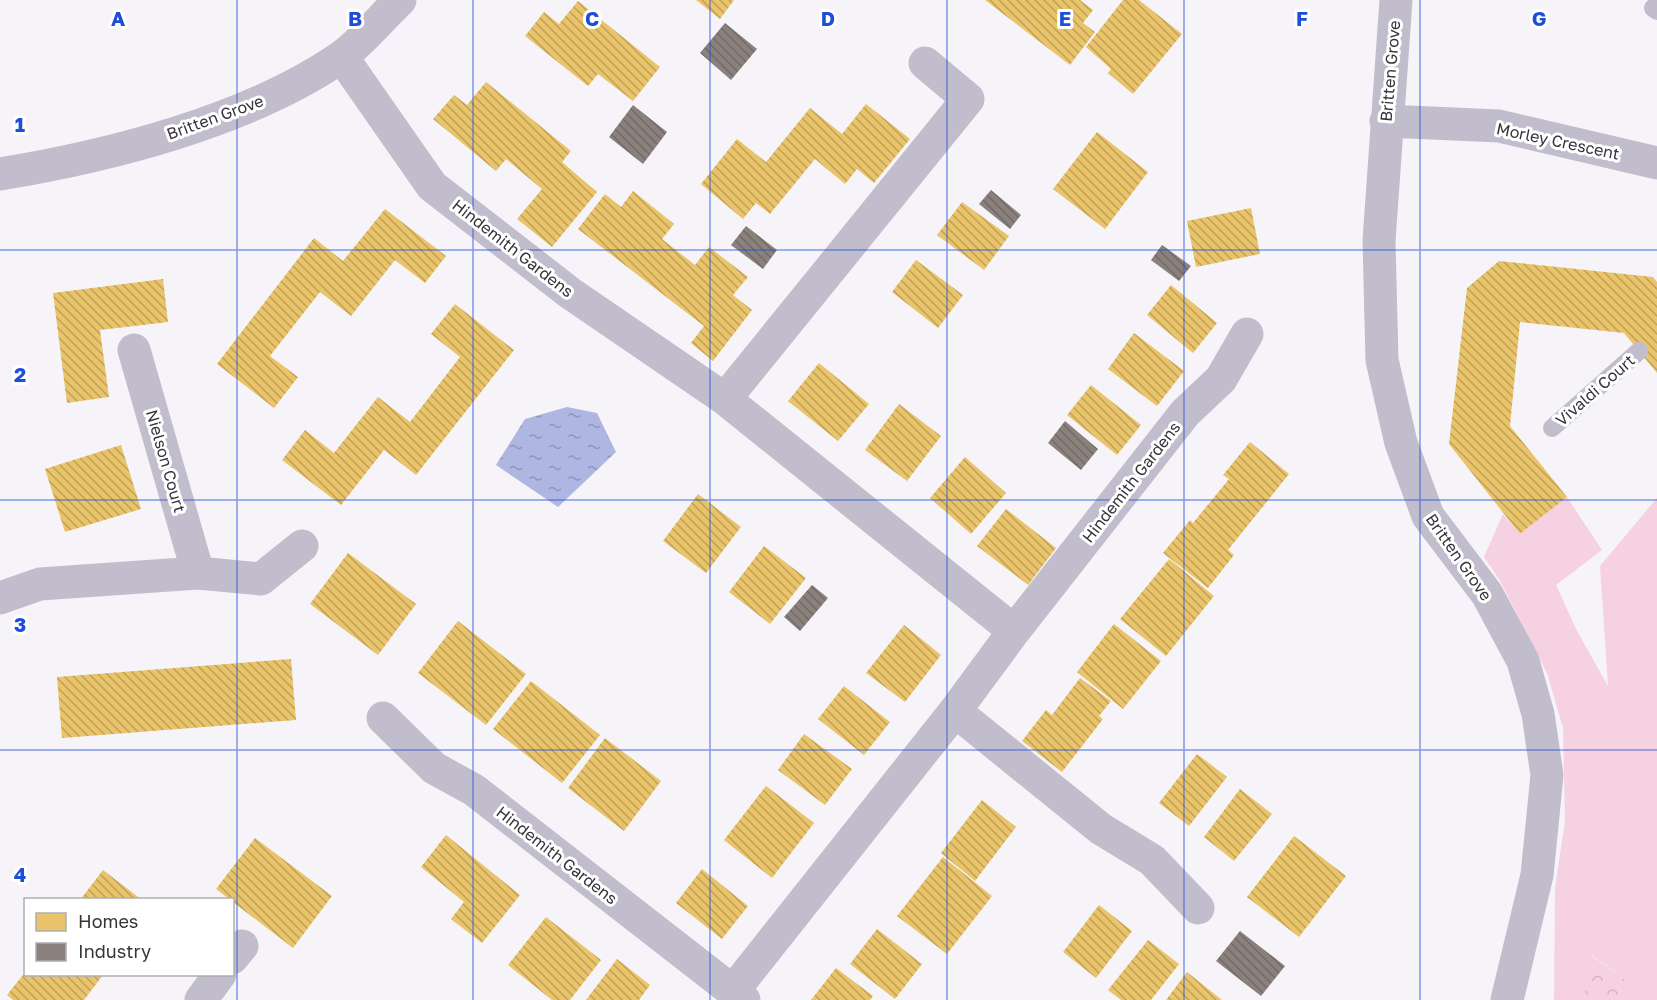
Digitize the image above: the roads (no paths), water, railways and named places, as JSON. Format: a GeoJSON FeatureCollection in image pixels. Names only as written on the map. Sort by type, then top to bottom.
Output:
{"type":"FeatureCollection","features":[{"type":"Feature","properties":{"kind":"street","name":"Britten Grove"},"geometry":{"type":"LineString","coordinates":[[0,174],[121,149],[264,101],[342,57],[400,0]]}},
{"type":"Feature","properties":{"kind":"street","name":"Britten Grove"},"geometry":{"type":"LineString","coordinates":[[1396,0],[1378,241],[1382,360],[1401,443],[1428,516],[1487,594],[1522,661],[1538,714],[1547,775],[1538,874],[1507,1000]]}},
{"type":"Feature","properties":{"kind":"street","name":"Hindemith Gardens"},"geometry":{"type":"LineString","coordinates":[[342,57],[432,186],[570,293],[725,399],[1014,631]]}},
{"type":"Feature","properties":{"kind":"street"},"geometry":{"type":"LineString","coordinates":[[725,399],[968,99],[925,63]]}},
{"type":"Feature","properties":{"kind":"street","name":"Morley Crescent"},"geometry":{"type":"LineString","coordinates":[[1386,121],[1499,126],[1656,161]]}},
{"type":"Feature","properties":{"kind":"street","name":"Hindemith Gardens"},"geometry":{"type":"LineString","coordinates":[[383,718],[434,768],[474,790],[738,996],[1014,631],[1185,413],[1221,379],[1247,334]]}},
{"type":"Feature","properties":{"kind":"street","name":"Nielson Court"},"geometry":{"type":"LineString","coordinates":[[134,350],[198,573]]}},
{"type":"Feature","properties":{"kind":"street"},"geometry":{"type":"LineString","coordinates":[[0,598],[40,584],[198,573],[261,579],[302,546]]}},
{"type":"Feature","properties":{"kind":"street"},"geometry":{"type":"LineString","coordinates":[[955,711],[1101,829],[1152,860],[1198,908]]}},
{"type":"Feature","properties":{"kind":"street"},"geometry":{"type":"LineString","coordinates":[[201,1000],[219,976]]}},
{"type":"Feature","properties":{"kind":"lane","name":"Vivaldi Court"},"geometry":{"type":"LineString","coordinates":[[1552,428],[1639,351]]}},
{"type":"Feature","properties":{"kind":"water"},"geometry":{"type":"Polygon","coordinates":[[[567,407],[597,413],[616,452],[558,507],[496,465],[525,419],[567,407]]]}}]}
